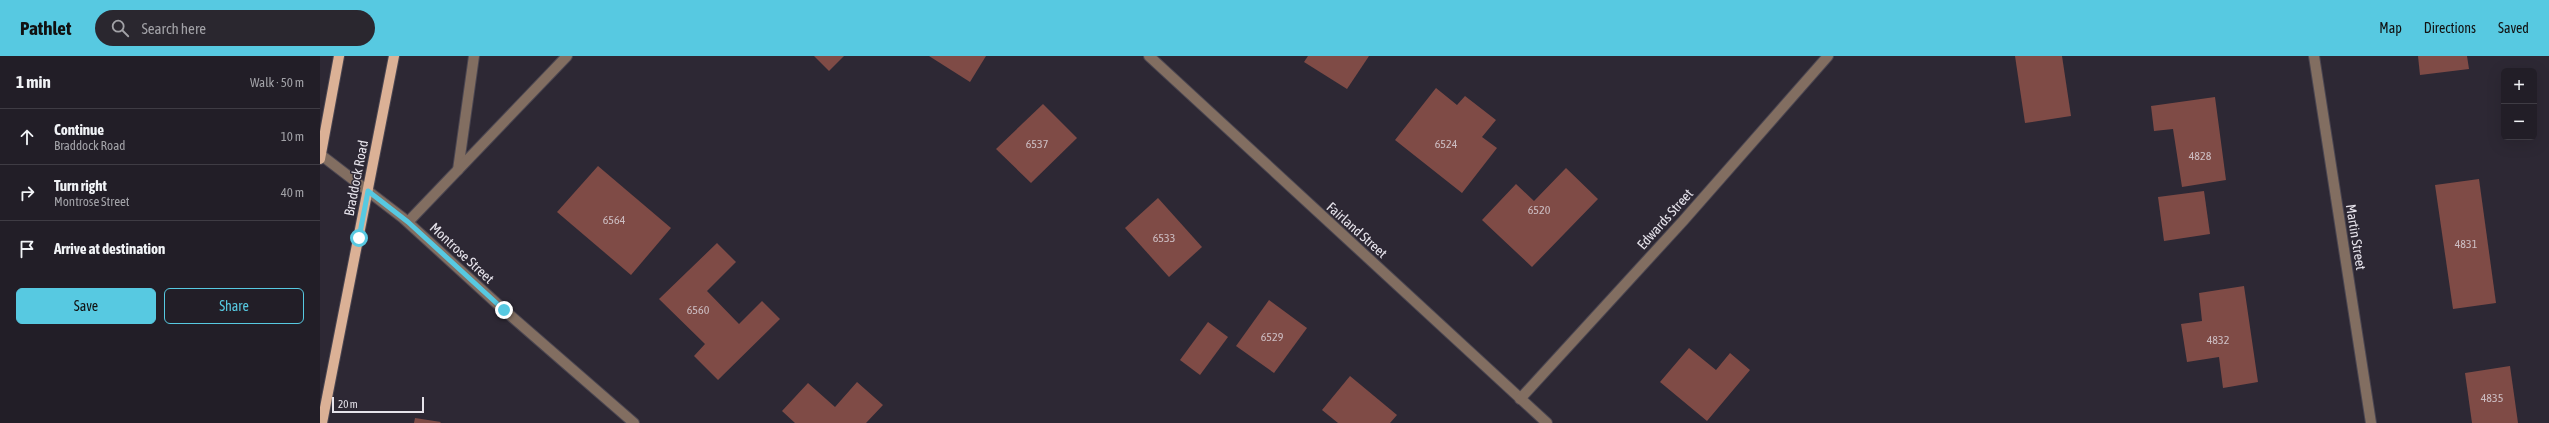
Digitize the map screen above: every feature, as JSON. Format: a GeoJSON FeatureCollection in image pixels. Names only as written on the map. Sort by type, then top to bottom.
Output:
{"type":"FeatureCollection","features":[{"type":"Feature","properties":{"kind":"main road"},"geometry":{"type":"LineString","coordinates":[[320,157],[340,56]]}},
{"type":"Feature","properties":{"kind":"main road","name":"Braddock Road"},"geometry":{"type":"LineString","coordinates":[[322,423],[394,56]]}},
{"type":"Feature","properties":{"kind":"street"},"geometry":{"type":"LineString","coordinates":[[458,170],[474,56]]}},
{"type":"Feature","properties":{"kind":"street"},"geometry":{"type":"LineString","coordinates":[[408,222],[567,56]]}},
{"type":"Feature","properties":{"kind":"street","name":"Fairland Street"},"geometry":{"type":"LineString","coordinates":[[1149,56],[1547,423]]}},
{"type":"Feature","properties":{"kind":"street","name":"Edwards Street"},"geometry":{"type":"LineString","coordinates":[[1520,399],[1683,221],[1828,56]]}},
{"type":"Feature","properties":{"kind":"street","name":"Martin Street"},"geometry":{"type":"LineString","coordinates":[[2314,56],[2371,423]]}},
{"type":"Feature","properties":{"kind":"street","name":"Montrose Street"},"geometry":{"type":"LineString","coordinates":[[320,157],[408,222],[504,310],[634,423]]}},
{"type":"Feature","properties":{"kind":"building"},"geometry":{"type":"Polygon","coordinates":[[[814,56],[844,56],[829,71],[814,56]]]}},
{"type":"Feature","properties":{"kind":"building"},"geometry":{"type":"Polygon","coordinates":[[[929,56],[986,56],[970,82],[929,56]]]}},
{"type":"Feature","properties":{"kind":"building"},"geometry":{"type":"Polygon","coordinates":[[[1308,56],[1369,56],[1347,89],[1304,62],[1308,56]]]}},
{"type":"Feature","properties":{"kind":"building"},"geometry":{"type":"Polygon","coordinates":[[[2015,56],[2062,56],[2071,116],[2025,123],[2015,56]]]}},
{"type":"Feature","properties":{"kind":"building"},"geometry":{"type":"Polygon","coordinates":[[[2418,56],[2467,56],[2469,69],[2420,75],[2418,56]]]}},
{"type":"Feature","properties":{"kind":"building"},"geometry":{"type":"Polygon","coordinates":[[[1436,88],[1457,105],[1465,96],[1496,120],[1482,137],[1497,148],[1462,193],[1395,140],[1436,88]]]}},
{"type":"Feature","properties":{"kind":"building"},"geometry":{"type":"Polygon","coordinates":[[[2215,97],[2226,180],[2182,187],[2173,129],[2154,131],[2151,106],[2215,97]]]}},
{"type":"Feature","properties":{"kind":"building"},"geometry":{"type":"Polygon","coordinates":[[[1043,104],[1077,138],[1031,183],[996,149],[1043,104]]]}},
{"type":"Feature","properties":{"kind":"building"},"geometry":{"type":"Polygon","coordinates":[[[598,166],[671,228],[631,275],[557,212],[598,166]]]}},
{"type":"Feature","properties":{"kind":"building"},"geometry":{"type":"Polygon","coordinates":[[[1566,168],[1598,199],[1532,267],[1482,220],[1516,184],[1534,201],[1566,168]]]}},
{"type":"Feature","properties":{"kind":"building"},"geometry":{"type":"Polygon","coordinates":[[[2479,179],[2496,303],[2453,309],[2435,185],[2479,179]]]}},
{"type":"Feature","properties":{"kind":"building"},"geometry":{"type":"Polygon","coordinates":[[[2204,191],[2210,234],[2164,241],[2158,197],[2204,191]]]}},
{"type":"Feature","properties":{"kind":"building"},"geometry":{"type":"Polygon","coordinates":[[[1158,198],[1202,247],[1169,277],[1125,228],[1158,198]]]}},
{"type":"Feature","properties":{"kind":"building"},"geometry":{"type":"Polygon","coordinates":[[[717,243],[736,262],[707,291],[739,324],[762,301],[780,319],[718,380],[694,356],[705,344],[659,299],[717,243]]]}},
{"type":"Feature","properties":{"kind":"building"},"geometry":{"type":"Polygon","coordinates":[[[2244,286],[2258,382],[2223,388],[2219,357],[2187,362],[2181,324],[2202,321],[2199,293],[2244,286]]]}},
{"type":"Feature","properties":{"kind":"building"},"geometry":{"type":"Polygon","coordinates":[[[1269,300],[1307,328],[1274,373],[1236,346],[1269,300]]]}},
{"type":"Feature","properties":{"kind":"building"},"geometry":{"type":"Polygon","coordinates":[[[1208,322],[1228,337],[1200,375],[1180,360],[1208,322]]]}},
{"type":"Feature","properties":{"kind":"building"},"geometry":{"type":"Polygon","coordinates":[[[1689,348],[1716,370],[1730,353],[1750,370],[1707,421],[1660,382],[1689,348]]]}},
{"type":"Feature","properties":{"kind":"building"},"geometry":{"type":"Polygon","coordinates":[[[2510,366],[2518,423],[2472,423],[2465,373],[2510,366]]]}},
{"type":"Feature","properties":{"kind":"building"},"geometry":{"type":"Polygon","coordinates":[[[1350,376],[1397,415],[1390,423],[1338,423],[1322,410],[1350,376]]]}},
{"type":"Feature","properties":{"kind":"building"},"geometry":{"type":"Polygon","coordinates":[[[857,382],[883,405],[866,423],[795,423],[782,411],[808,383],[835,407],[857,382]]]}},
{"type":"Feature","properties":{"kind":"building"},"geometry":{"type":"Polygon","coordinates":[[[415,418],[441,422],[414,423],[415,418]]]}},
{"type":"Feature","properties":{"kind":"route"},"geometry":{"type":"LineString","coordinates":[[359,238],[368,191],[408,222],[504,310]]}}]}
